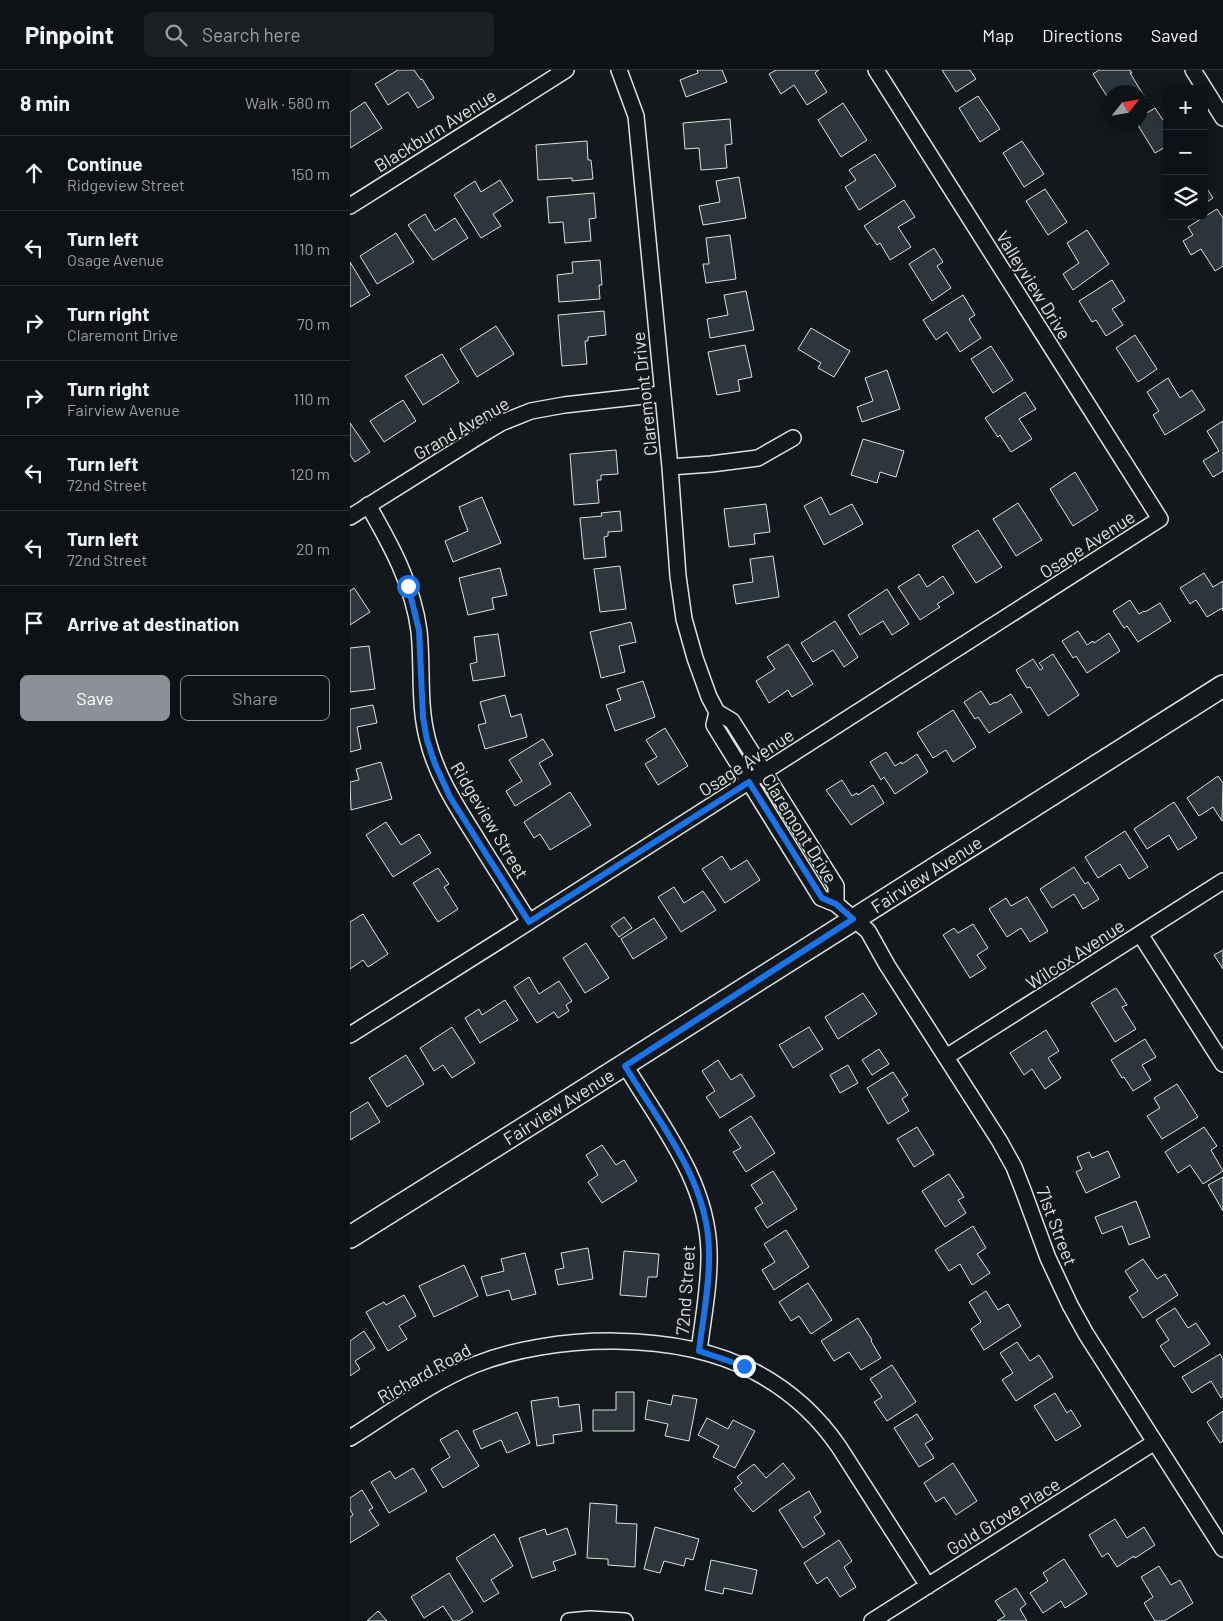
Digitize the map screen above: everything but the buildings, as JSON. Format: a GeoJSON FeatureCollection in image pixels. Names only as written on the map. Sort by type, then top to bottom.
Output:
{"type":"FeatureCollection","features":[{"type":"Feature","properties":{"kind":"street","name":"Blackburn Avenue"},"geometry":{"type":"LineString","coordinates":[[350,206],[566,70]]}},
{"type":"Feature","properties":{"kind":"street","name":"Claremont Drive"},"geometry":{"type":"LineString","coordinates":[[619,70],[636,116],[670,467],[678,576],[684,619],[708,697],[717,712],[732,721],[836,886],[836,904]]}},
{"type":"Feature","properties":{"kind":"street","name":"Valleyview Drive"},"geometry":{"type":"LineString","coordinates":[[876,70],[1160,519]]}},
{"type":"Feature","properties":{"kind":"street"},"geometry":{"type":"LineString","coordinates":[[1193,70],[1223,118]]}},
{"type":"Feature","properties":{"kind":"street","name":"Grand Avenue"},"geometry":{"type":"LineString","coordinates":[[350,517],[501,423],[530,411],[564,405],[662,394]]}},
{"type":"Feature","properties":{"kind":"street"},"geometry":{"type":"LineString","coordinates":[[670,467],[758,458],[793,438]]}},
{"type":"Feature","properties":{"kind":"street","name":"Ridgeview Street"},"geometry":{"type":"LineString","coordinates":[[368,505],[402,568],[415,611],[420,646],[423,717],[427,740],[435,764],[450,797],[529,922]]}},
{"type":"Feature","properties":{"kind":"street","name":"Osage Avenue"},"geometry":{"type":"LineString","coordinates":[[350,1035],[1160,519]]}},
{"type":"Feature","properties":{"kind":"street","name":"Fairview Avenue"},"geometry":{"type":"LineString","coordinates":[[350,1237],[625,1066],[853,919],[1223,686]]}},
{"type":"Feature","properties":{"kind":"street","name":"Claremont Drive"},"geometry":{"type":"LineString","coordinates":[[717,712],[714,725],[822,898],[836,904],[853,919]]}},
{"type":"Feature","properties":{"kind":"street","name":"Wilcox Avenue"},"geometry":{"type":"LineString","coordinates":[[946,1058],[1223,881]]}},
{"type":"Feature","properties":{"kind":"street","name":"71st Street"},"geometry":{"type":"LineString","coordinates":[[853,919],[868,931],[887,965],[999,1140],[1014,1167],[1048,1258],[1070,1305],[1086,1334],[1223,1549]]}},
{"type":"Feature","properties":{"kind":"street"},"geometry":{"type":"LineString","coordinates":[[1140,934],[1223,1064]]}},
{"type":"Feature","properties":{"kind":"street","name":"72nd Street"},"geometry":{"type":"LineString","coordinates":[[625,1066],[685,1162],[696,1184],[702,1202],[707,1226],[709,1272],[699,1351],[756,1372],[779,1386],[810,1411],[839,1446],[928,1586]]}},
{"type":"Feature","properties":{"kind":"street","name":"Richard Road"},"geometry":{"type":"LineString","coordinates":[[350,1438],[432,1386],[455,1374],[474,1365],[519,1350],[548,1345],[599,1341],[655,1344],[699,1351]]}},
{"type":"Feature","properties":{"kind":"street","name":"Gold Grove Place"},"geometry":{"type":"LineString","coordinates":[[872,1621],[1155,1442]]}},
{"type":"Feature","properties":{"kind":"street"},"geometry":{"type":"LineString","coordinates":[[569,1621],[590,1619],[624,1621]]}},
{"type":"Feature","properties":{"kind":"route"},"geometry":{"type":"LineString","coordinates":[[408,586],[419,630],[423,717],[427,740],[435,764],[450,797],[529,922],[749,782],[822,898],[836,904],[853,919],[625,1066],[685,1162],[696,1184],[702,1202],[707,1226],[709,1272],[699,1351],[744,1366]]}}]}
